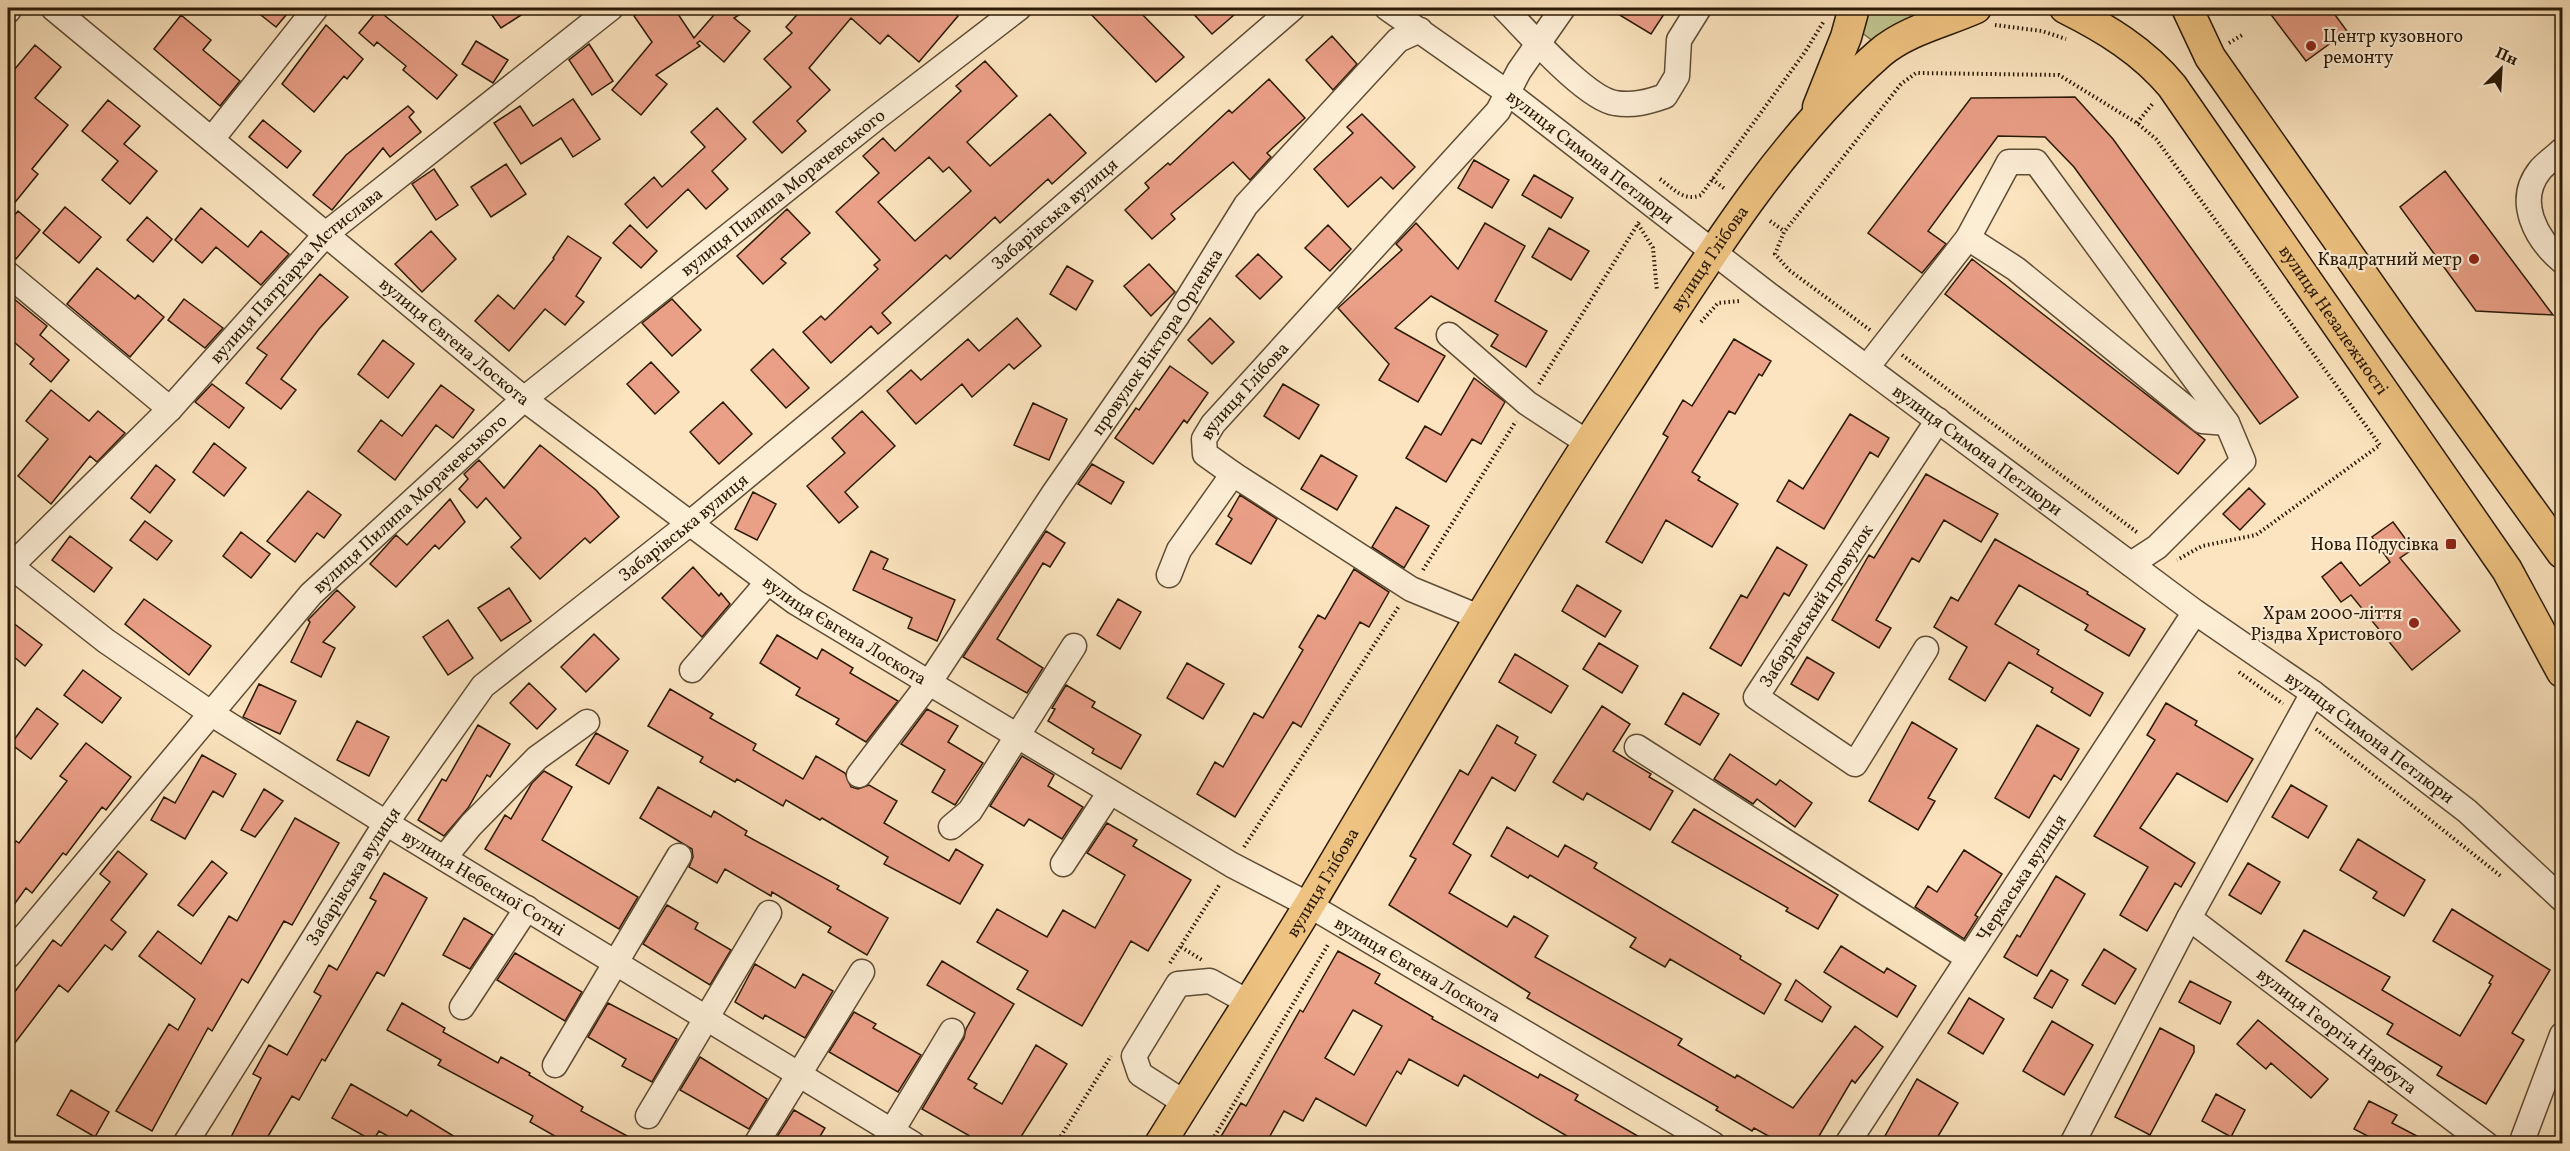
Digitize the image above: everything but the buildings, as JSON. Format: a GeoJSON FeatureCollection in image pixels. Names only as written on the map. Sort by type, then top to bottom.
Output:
{"type":"FeatureCollection","features":[{"type":"Feature","properties":{"kind":"main road","name":"вулиця Глібова"},"geometry":{"type":"LineString","coordinates":[[1813,118],[1846,37],[1854,8]]}},
{"type":"Feature","properties":{"kind":"main road","name":"вулиця Незалежності"},"geometry":{"type":"LineString","coordinates":[[2065,8],[2120,39],[2155,65],[2172,86],[2507,570],[2562,672]]}},
{"type":"Feature","properties":{"kind":"main road"},"geometry":{"type":"LineString","coordinates":[[2187,8],[2210,57],[2398,327],[2562,553]]}},
{"type":"Feature","properties":{"kind":"main road","name":"вулиця Глібова"},"geometry":{"type":"LineString","coordinates":[[1160,1143],[1309,905],[1479,617],[1588,443],[1713,252],[1813,118],[1883,51],[1906,37],[1982,17]]}},
{"type":"Feature","properties":{"kind":"street","name":"вулиця Євгена Лоскота"},"geometry":{"type":"LineString","coordinates":[[53,8],[524,399],[767,583],[1232,865],[1309,905],[1713,1143]]}},
{"type":"Feature","properties":{"kind":"street"},"geometry":{"type":"LineString","coordinates":[[212,139],[316,8]]}},
{"type":"Feature","properties":{"kind":"street","name":"вулиця Патріарха Мстислава"},"geometry":{"type":"LineString","coordinates":[[8,566],[170,409],[327,234],[611,8]]}},
{"type":"Feature","properties":{"kind":"street","name":"вулиця Пилипа Морачевського"},"geometry":{"type":"LineString","coordinates":[[8,956],[311,594],[524,399],[857,133],[1019,8]]}},
{"type":"Feature","properties":{"kind":"street","name":"Забарівська вулиця"},"geometry":{"type":"LineString","coordinates":[[185,1143],[386,823],[483,686],[688,524],[1022,244],[1293,8]]}},
{"type":"Feature","properties":{"kind":"street","name":"вулиця Симона Петлюри"},"geometry":{"type":"LineString","coordinates":[[1387,8],[1508,93],[1713,252],[2195,612],[2313,693],[2466,811],[2562,899]]}},
{"type":"Feature","properties":{"kind":"street"},"geometry":{"type":"LineString","coordinates":[[1504,8],[1574,79],[1612,103],[1638,104],[1665,96],[1677,76],[1679,40],[1699,8]]}},
{"type":"Feature","properties":{"kind":"street"},"geometry":{"type":"LineString","coordinates":[[1508,93],[1519,71],[1563,8]]}},
{"type":"Feature","properties":{"kind":"street","name":"провулок Віктора Орленка"},"geometry":{"type":"LineString","coordinates":[[859,776],[929,683],[1054,493],[1177,316],[1246,205],[1398,40],[1420,30]]}},
{"type":"Feature","properties":{"kind":"street","name":"вулиця Глібова"},"geometry":{"type":"LineString","coordinates":[[1479,617],[1411,589],[1233,474],[1205,454],[1204,439],[1214,424],[1498,111],[1508,93]]}},
{"type":"Feature","properties":{"kind":"street"},"geometry":{"type":"LineString","coordinates":[[2561,151],[2541,169],[2534,180],[2530,196],[2530,215],[2544,244],[2562,261]]}},
{"type":"Feature","properties":{"kind":"street"},"geometry":{"type":"LineString","coordinates":[[1868,366],[1968,238],[2008,162],[2036,162],[2227,423],[2243,461],[2157,547],[2131,564]]}},
{"type":"Feature","properties":{"kind":"street"},"geometry":{"type":"LineString","coordinates":[[1968,238],[2016,269],[2202,421],[2227,423]]}},
{"type":"Feature","properties":{"kind":"street"},"geometry":{"type":"LineString","coordinates":[[8,274],[170,409]]}},
{"type":"Feature","properties":{"kind":"street"},"geometry":{"type":"LineString","coordinates":[[1449,335],[1527,403],[1588,443]]}},
{"type":"Feature","properties":{"kind":"street","name":"Забарівський провулок"},"geometry":{"type":"LineString","coordinates":[[1926,649],[1855,764],[1756,697],[1938,420]]}},
{"type":"Feature","properties":{"kind":"street"},"geometry":{"type":"LineString","coordinates":[[1169,575],[1179,550],[1233,474]]}},
{"type":"Feature","properties":{"kind":"street","name":"вулиця Небесної Сотні"},"geometry":{"type":"LineString","coordinates":[[8,566],[106,641],[212,714],[386,823],[799,1073],[888,1137],[913,1143]]}},
{"type":"Feature","properties":{"kind":"street"},"geometry":{"type":"LineString","coordinates":[[692,670],[767,583]]}},
{"type":"Feature","properties":{"kind":"street","name":"Черкаська вулиця"},"geometry":{"type":"LineString","coordinates":[[1847,1143],[2195,612]]}},
{"type":"Feature","properties":{"kind":"street"},"geometry":{"type":"LineString","coordinates":[[951,827],[970,811],[1074,646]]}},
{"type":"Feature","properties":{"kind":"street"},"geometry":{"type":"LineString","coordinates":[[2072,1143],[2189,918],[2313,693]]}},
{"type":"Feature","properties":{"kind":"street"},"geometry":{"type":"LineString","coordinates":[[444,858],[471,825],[537,758],[587,723]]}},
{"type":"Feature","properties":{"kind":"street"},"geometry":{"type":"LineString","coordinates":[[1636,747],[1968,958]]}},
{"type":"Feature","properties":{"kind":"street"},"geometry":{"type":"LineString","coordinates":[[1063,864],[1110,792]]}},
{"type":"Feature","properties":{"kind":"street"},"geometry":{"type":"LineString","coordinates":[[555,1065],[679,856]]}},
{"type":"Feature","properties":{"kind":"street"},"geometry":{"type":"LineString","coordinates":[[462,1007],[527,908]]}},
{"type":"Feature","properties":{"kind":"street"},"geometry":{"type":"LineString","coordinates":[[648,1116],[769,913]]}},
{"type":"Feature","properties":{"kind":"street","name":"вулиця Георгія Нарбута"},"geometry":{"type":"LineString","coordinates":[[2189,918],[2486,1143]]}},
{"type":"Feature","properties":{"kind":"street"},"geometry":{"type":"LineString","coordinates":[[756,1143],[862,972]]}},
{"type":"Feature","properties":{"kind":"street"},"geometry":{"type":"LineString","coordinates":[[1185,1103],[1140,1074],[1134,1056],[1178,984],[1210,981],[1248,1002]]}},
{"type":"Feature","properties":{"kind":"street"},"geometry":{"type":"LineString","coordinates":[[888,1137],[952,1031]]}},
{"type":"Feature","properties":{"kind":"street"},"geometry":{"type":"LineString","coordinates":[[2521,1143],[2562,1035]]}},
{"type":"Feature","properties":{"kind":"path"},"geometry":{"type":"LineString","coordinates":[[1982,17],[2042,31],[2072,41]]}},
{"type":"Feature","properties":{"kind":"path"},"geometry":{"type":"LineString","coordinates":[[1667,185],[1683,197],[1692,198],[1701,195],[1805,52],[1823,20]]}},
{"type":"Feature","properties":{"kind":"path"},"geometry":{"type":"LineString","coordinates":[[2137,123],[2155,101],[2150,94]]}},
{"type":"Feature","properties":{"kind":"path"},"geometry":{"type":"LineString","coordinates":[[1712,179],[1725,189]]}},
{"type":"Feature","properties":{"kind":"path"},"geometry":{"type":"LineString","coordinates":[[1168,966],[1411,589],[1641,219]]}},
{"type":"Feature","properties":{"kind":"path"},"geometry":{"type":"LineString","coordinates":[[1770,221],[1784,232]]}},
{"type":"Feature","properties":{"kind":"path"},"geometry":{"type":"LineString","coordinates":[[1638,224],[1653,248],[1657,292]]}},
{"type":"Feature","properties":{"kind":"path"},"geometry":{"type":"LineString","coordinates":[[2174,561],[2202,546],[2256,535],[2379,445]]}},
{"type":"Feature","properties":{"kind":"path"},"geometry":{"type":"LineString","coordinates":[[1210,1143],[1340,924]]}},
{"type":"Feature","properties":{"kind":"path"},"geometry":{"type":"LineString","coordinates":[[1180,946],[1206,962]]}},
{"type":"Feature","properties":{"kind":"path"},"geometry":{"type":"LineString","coordinates":[[1311,957],[1318,961]]}},
{"type":"Feature","properties":{"kind":"path"},"geometry":{"type":"LineString","coordinates":[[1056,1143],[1112,1055]]}},
{"type":"Feature","properties":{"kind":"green space"},"geometry":{"type":"Polygon","coordinates":[[[1869,8],[1947,8],[1877,44],[1861,32],[1869,8]]]}},
{"type":"Feature","properties":{"kind":"place","name":"Центр кузовного ремонту"},"geometry":{"type":"Point","coordinates":[2311,46]}},
{"type":"Feature","properties":{"kind":"place","name":"Квадратний метр"},"geometry":{"type":"Point","coordinates":[2474,259]}},
{"type":"Feature","properties":{"kind":"place","name":"Нова Подусівка"},"geometry":{"type":"Point","coordinates":[2451,544]}},
{"type":"Feature","properties":{"kind":"place","name":"Храм 2000-ліття Різдва Христового"},"geometry":{"type":"Point","coordinates":[2414,623]}}]}
